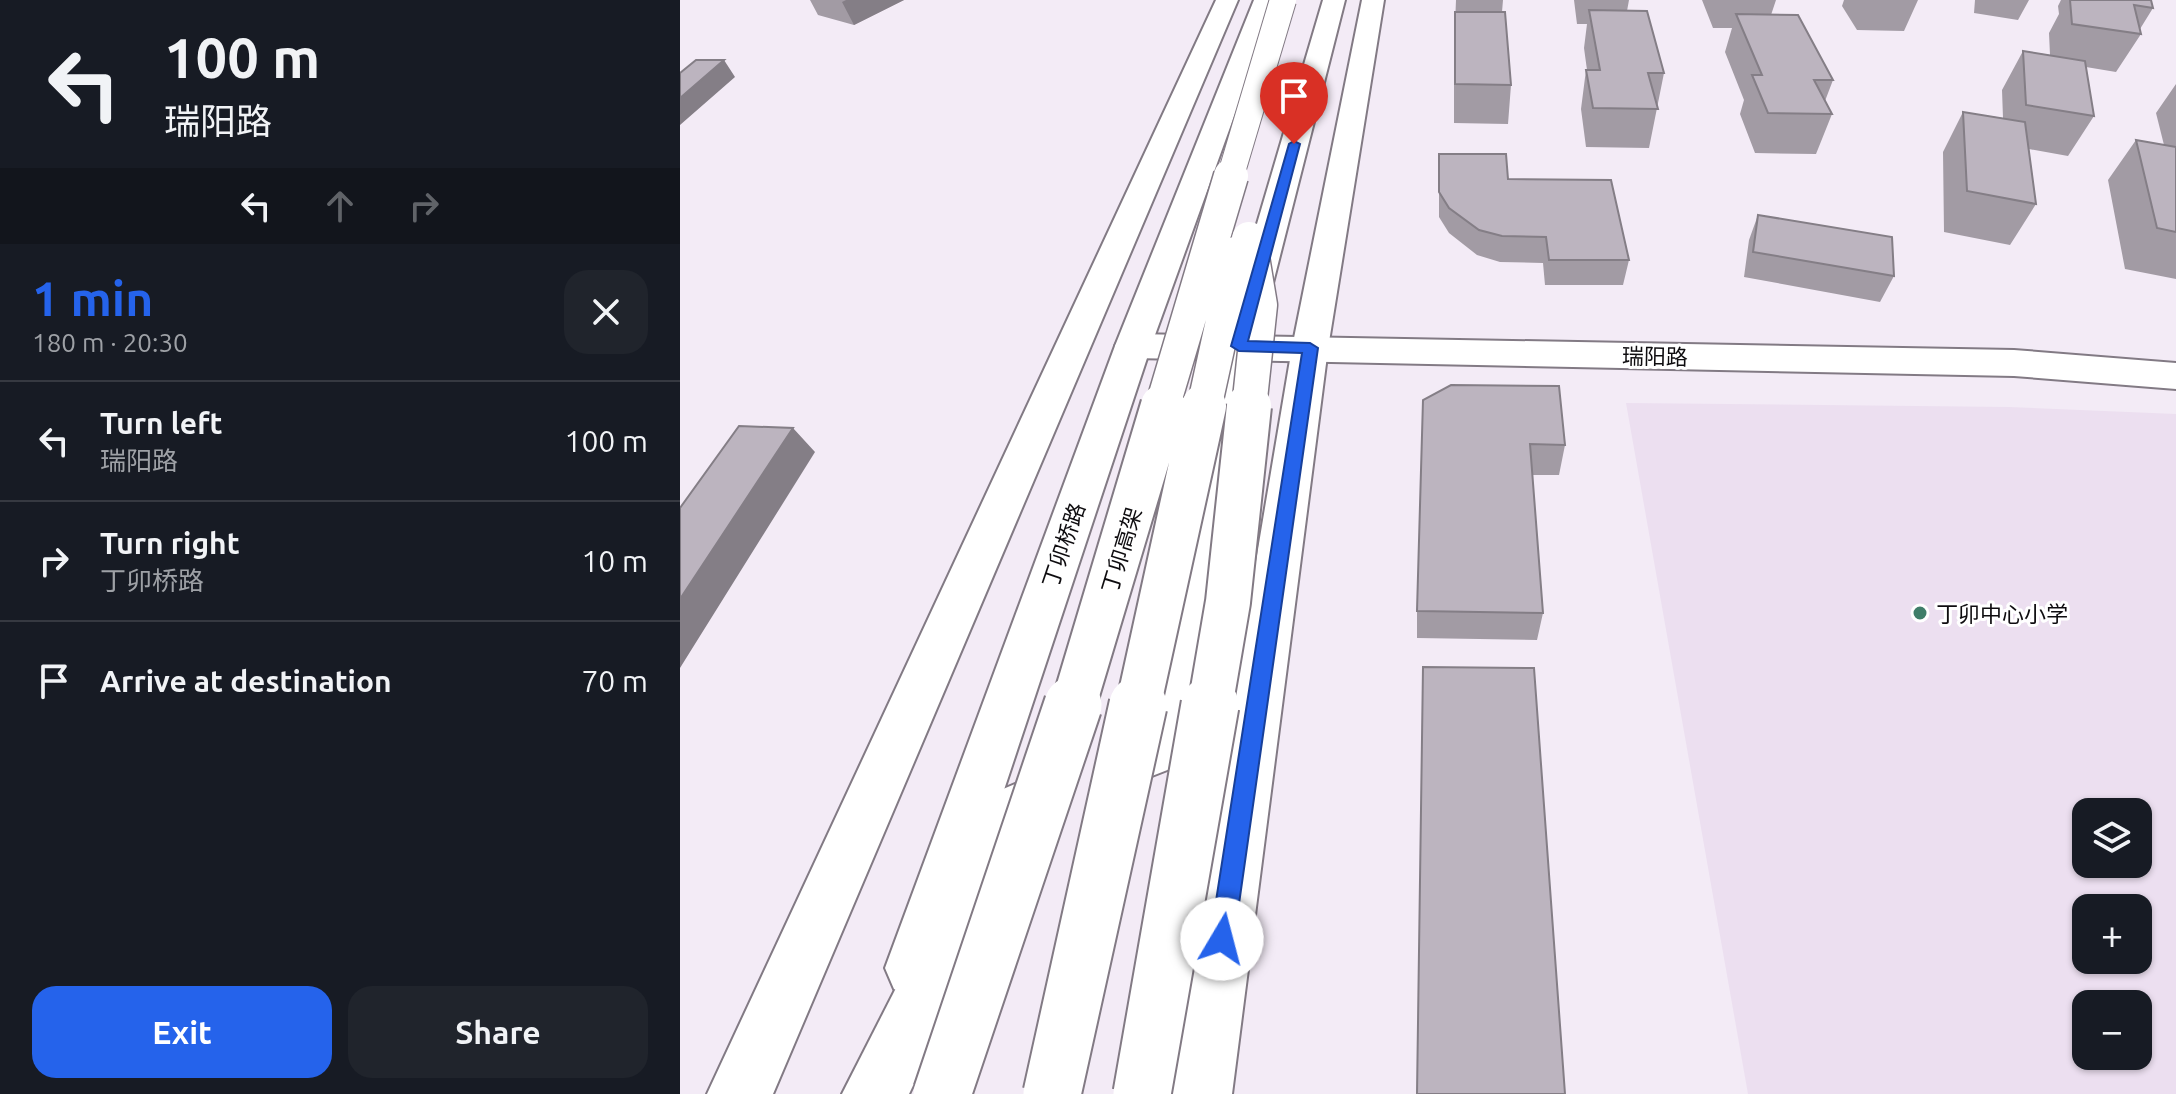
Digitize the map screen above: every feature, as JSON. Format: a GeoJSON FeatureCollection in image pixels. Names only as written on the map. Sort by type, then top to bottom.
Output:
{"type":"FeatureCollection","features":[{"type":"Feature","properties":{"kind":"main road"},"geometry":{"type":"LineString","coordinates":[[740,1094],[1227,0]]}},
{"type":"Feature","properties":{"kind":"main road","name":"丁卯桥路"},"geometry":{"type":"LineString","coordinates":[[873,1094],[1133,346],[1265,0]]}},
{"type":"Feature","properties":{"kind":"main road","name":"丁卯高架"},"geometry":{"type":"LineString","coordinates":[[942,1094],[1084,673],[1283,0]]}},
{"type":"Feature","properties":{"kind":"main road"},"geometry":{"type":"LineString","coordinates":[[1052,1094],[1245,218],[1306,0]]}},
{"type":"Feature","properties":{"kind":"main road"},"geometry":{"type":"LineString","coordinates":[[1079,1094],[1239,346],[1334,0]]}},
{"type":"Feature","properties":{"kind":"main road"},"geometry":{"type":"LineString","coordinates":[[1199,1094],[1310,348],[1373,0]]}},
{"type":"Feature","properties":{"kind":"main road"},"geometry":{"type":"LineString","coordinates":[[1142,1094],[1228,602],[1260,305],[1245,218]]}},
{"type":"Feature","properties":{"kind":"main road","name":"瑞阳路"},"geometry":{"type":"LineString","coordinates":[[1133,346],[2014,363],[2176,376]]}},
{"type":"Feature","properties":{"kind":"main road"},"geometry":{"type":"LineString","coordinates":[[873,1094],[1084,673]]}},
{"type":"Feature","properties":{"kind":"shaded area","name":"丁卯中心小学"},"geometry":{"type":"Polygon","coordinates":[[[1626,403],[2009,407],[2176,414],[2176,1094],[1748,1094],[1626,403]]]}},
{"type":"Feature","properties":{"kind":"building"},"geometry":{"type":"Polygon","coordinates":[[[2070,0],[2151,0],[2153,8],[2134,5],[2141,34],[2072,24],[2070,0]]]}},
{"type":"Feature","properties":{"kind":"building"},"geometry":{"type":"Polygon","coordinates":[[[1589,10],[1647,11],[1664,73],[1648,73],[1658,109],[1593,108],[1586,70],[1600,70],[1589,10]]]}},
{"type":"Feature","properties":{"kind":"building"},"geometry":{"type":"Polygon","coordinates":[[[1455,12],[1505,12],[1511,85],[1455,84],[1455,12]]]}},
{"type":"Feature","properties":{"kind":"building"},"geometry":{"type":"Polygon","coordinates":[[[1736,14],[1798,15],[1833,80],[1814,80],[1832,114],[1768,113],[1752,75],[1762,75],[1736,14]]]}},
{"type":"Feature","properties":{"kind":"building"},"geometry":{"type":"Polygon","coordinates":[[[2023,51],[2085,61],[2094,116],[2026,105],[2023,51]]]}},
{"type":"Feature","properties":{"kind":"building"},"geometry":{"type":"Polygon","coordinates":[[[696,60],[724,60],[680,98],[680,73],[696,60]]]}},
{"type":"Feature","properties":{"kind":"building"},"geometry":{"type":"Polygon","coordinates":[[[1963,112],[2025,122],[2036,204],[1967,191],[1963,112]]]}},
{"type":"Feature","properties":{"kind":"building"},"geometry":{"type":"Polygon","coordinates":[[[2136,140],[2176,147],[2176,232],[2157,228],[2136,140]]]}},
{"type":"Feature","properties":{"kind":"building"},"geometry":{"type":"Polygon","coordinates":[[[1439,154],[1506,154],[1508,179],[1611,180],[1629,260],[1549,260],[1546,237],[1502,236],[1479,230],[1449,208],[1439,192],[1439,154]]]}},
{"type":"Feature","properties":{"kind":"building"},"geometry":{"type":"Polygon","coordinates":[[[1758,215],[1892,237],[1894,276],[1753,252],[1758,215]]]}},
{"type":"Feature","properties":{"kind":"building"},"geometry":{"type":"Polygon","coordinates":[[[1451,385],[1559,386],[1565,445],[1530,444],[1543,613],[1417,611],[1423,400],[1451,385]]]}},
{"type":"Feature","properties":{"kind":"building"},"geometry":{"type":"Polygon","coordinates":[[[739,426],[793,428],[680,599],[680,508],[739,426]]]}},
{"type":"Feature","properties":{"kind":"building"},"geometry":{"type":"Polygon","coordinates":[[[1423,667],[1534,668],[1565,1094],[1417,1094],[1423,667]]]}},
{"type":"Feature","properties":{"kind":"place","name":"丁卯中心小学"},"geometry":{"type":"Point","coordinates":[1920,613]}},
{"type":"Feature","properties":{"kind":"route"},"geometry":{"type":"LineString","coordinates":[[1222,939],[1310,348],[1239,346],[1294,144]]}}]}
